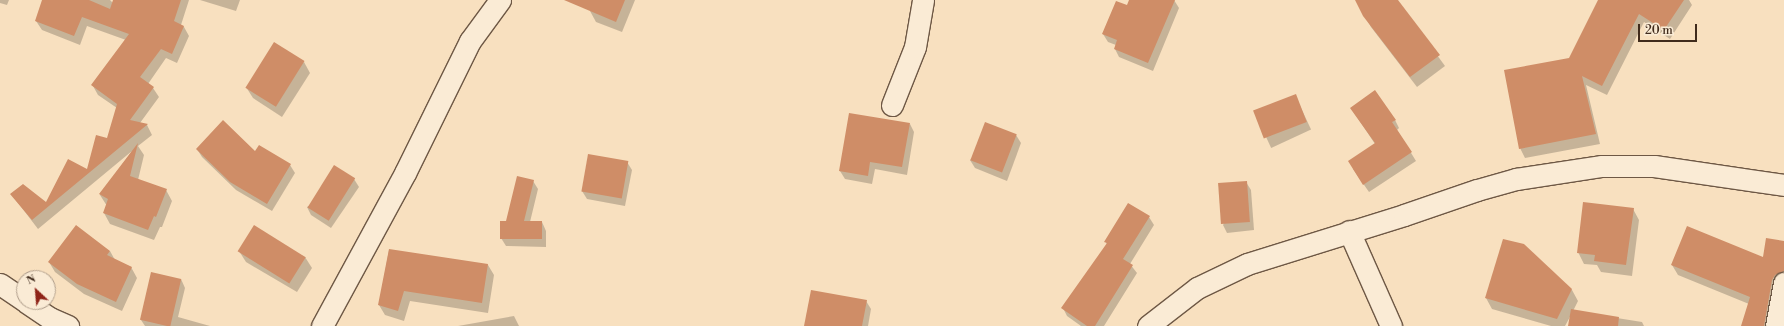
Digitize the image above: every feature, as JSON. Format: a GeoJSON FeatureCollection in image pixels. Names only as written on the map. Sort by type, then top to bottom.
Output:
{"type":"FeatureCollection","features":[{"type":"Feature","properties":{"kind":"street"},"geometry":{"type":"LineString","coordinates":[[322,326],[405,173],[470,41],[500,0]]}},
{"type":"Feature","properties":{"kind":"street"},"geometry":{"type":"LineString","coordinates":[[892,105],[915,47],[923,0]]}},
{"type":"Feature","properties":{"kind":"street"},"geometry":{"type":"LineString","coordinates":[[1148,326],[1197,288],[1248,264],[1348,231],[1404,215],[1477,190],[1516,179],[1602,166],[1654,166],[1784,185]]}},
{"type":"Feature","properties":{"kind":"street"},"geometry":{"type":"LineString","coordinates":[[1348,231],[1391,326]]}},
{"type":"Feature","properties":{"kind":"street"},"geometry":{"type":"LineString","coordinates":[[1776,326],[1784,283]]}},
{"type":"Feature","properties":{"kind":"street"},"geometry":{"type":"LineString","coordinates":[[0,284],[16,295]]}},
{"type":"Feature","properties":{"kind":"street"},"geometry":{"type":"LineString","coordinates":[[38,310],[50,318],[68,326]]}},
{"type":"Feature","properties":{"kind":"building"},"geometry":{"type":"Polygon","coordinates":[[[42,0],[89,0],[110,9],[113,0],[181,0],[174,21],[184,26],[172,54],[161,49],[140,77],[154,87],[130,120],[148,124],[32,220],[10,194],[23,184],[46,202],[68,159],[87,169],[96,135],[107,138],[117,104],[91,85],[129,34],[82,17],[74,36],[35,21],[42,0]]]}},
{"type":"Feature","properties":{"kind":"building"},"geometry":{"type":"Polygon","coordinates":[[[564,0],[625,0],[616,22],[564,0]]]}},
{"type":"Feature","properties":{"kind":"building"},"geometry":{"type":"Polygon","coordinates":[[[1129,0],[1175,0],[1148,63],[1114,49],[1117,40],[1102,34],[1116,1],[1127,5],[1129,0]]]}},
{"type":"Feature","properties":{"kind":"building"},"geometry":{"type":"Polygon","coordinates":[[[1355,0],[1398,0],[1440,55],[1410,77],[1363,16],[1355,0]]]}},
{"type":"Feature","properties":{"kind":"building"},"geometry":{"type":"Polygon","coordinates":[[[1598,0],[1684,0],[1664,30],[1639,14],[1602,86],[1582,76],[1596,134],[1519,149],[1504,70],[1569,58],[1598,0]]]}},
{"type":"Feature","properties":{"kind":"building"},"geometry":{"type":"Polygon","coordinates":[[[274,42],[305,61],[276,107],[245,88],[274,42]]]}},
{"type":"Feature","properties":{"kind":"building"},"geometry":{"type":"Polygon","coordinates":[[[1375,90],[1396,120],[1392,122],[1412,152],[1363,185],[1348,161],[1375,143],[1350,108],[1375,90]]]}},
{"type":"Feature","properties":{"kind":"building"},"geometry":{"type":"Polygon","coordinates":[[[1296,94],[1307,122],[1264,138],[1253,110],[1296,94]]]}},
{"type":"Feature","properties":{"kind":"building"},"geometry":{"type":"Polygon","coordinates":[[[849,113],[910,123],[902,167],[870,162],[868,176],[839,171],[849,113]]]}},
{"type":"Feature","properties":{"kind":"building"},"geometry":{"type":"Polygon","coordinates":[[[223,120],[255,151],[259,145],[291,164],[267,204],[230,182],[196,149],[223,120]]]}},
{"type":"Feature","properties":{"kind":"building"},"geometry":{"type":"Polygon","coordinates":[[[985,122],[1017,134],[1002,172],[970,160],[985,122]]]}},
{"type":"Feature","properties":{"kind":"building"},"geometry":{"type":"Polygon","coordinates":[[[138,143],[130,176],[167,189],[156,217],[154,216],[148,230],[103,213],[108,199],[99,194],[138,143]]]}},
{"type":"Feature","properties":{"kind":"building"},"geometry":{"type":"Polygon","coordinates":[[[588,154],[628,161],[622,199],[581,191],[588,154]]]}},
{"type":"Feature","properties":{"kind":"building"},"geometry":{"type":"Polygon","coordinates":[[[334,165],[355,178],[329,221],[308,207],[334,165]]]}},
{"type":"Feature","properties":{"kind":"building"},"geometry":{"type":"Polygon","coordinates":[[[517,176],[534,180],[524,221],[542,221],[542,239],[500,239],[500,221],[506,221],[517,176]]]}},
{"type":"Feature","properties":{"kind":"building"},"geometry":{"type":"Polygon","coordinates":[[[1247,181],[1250,222],[1221,224],[1218,183],[1247,181]]]}},
{"type":"Feature","properties":{"kind":"building"},"geometry":{"type":"Polygon","coordinates":[[[1583,202],[1634,208],[1626,265],[1594,261],[1595,255],[1577,253],[1583,202]]]}},
{"type":"Feature","properties":{"kind":"building"},"geometry":{"type":"Polygon","coordinates":[[[1128,203],[1150,216],[1123,259],[1133,265],[1095,326],[1087,326],[1061,308],[1107,243],[1104,242],[1128,203]]]}},
{"type":"Feature","properties":{"kind":"building"},"geometry":{"type":"Polygon","coordinates":[[[76,225],[110,251],[107,255],[132,267],[116,302],[77,284],[48,262],[76,225]]]}},
{"type":"Feature","properties":{"kind":"building"},"geometry":{"type":"Polygon","coordinates":[[[254,225],[306,257],[289,284],[238,251],[254,225]]]}},
{"type":"Feature","properties":{"kind":"building"},"geometry":{"type":"Polygon","coordinates":[[[1687,226],[1763,257],[1766,238],[1784,241],[1784,271],[1775,275],[1772,280],[1764,326],[1741,326],[1750,297],[1671,265],[1687,226]]]}},
{"type":"Feature","properties":{"kind":"building"},"geometry":{"type":"Polygon","coordinates":[[[1503,239],[1524,244],[1572,289],[1557,319],[1485,298],[1503,239]]]}},
{"type":"Feature","properties":{"kind":"building"},"geometry":{"type":"Polygon","coordinates":[[[389,249],[488,264],[482,303],[404,291],[398,311],[378,305],[389,249]]]}},
{"type":"Feature","properties":{"kind":"building"},"geometry":{"type":"Polygon","coordinates":[[[151,272],[181,279],[170,326],[140,320],[151,272]]]}},
{"type":"Feature","properties":{"kind":"building"},"geometry":{"type":"Polygon","coordinates":[[[811,290],[867,300],[862,326],[804,326],[811,290]]]}},
{"type":"Feature","properties":{"kind":"building"},"geometry":{"type":"Polygon","coordinates":[[[1571,309],[1619,317],[1618,326],[1568,326],[1571,309]]]}}]}
